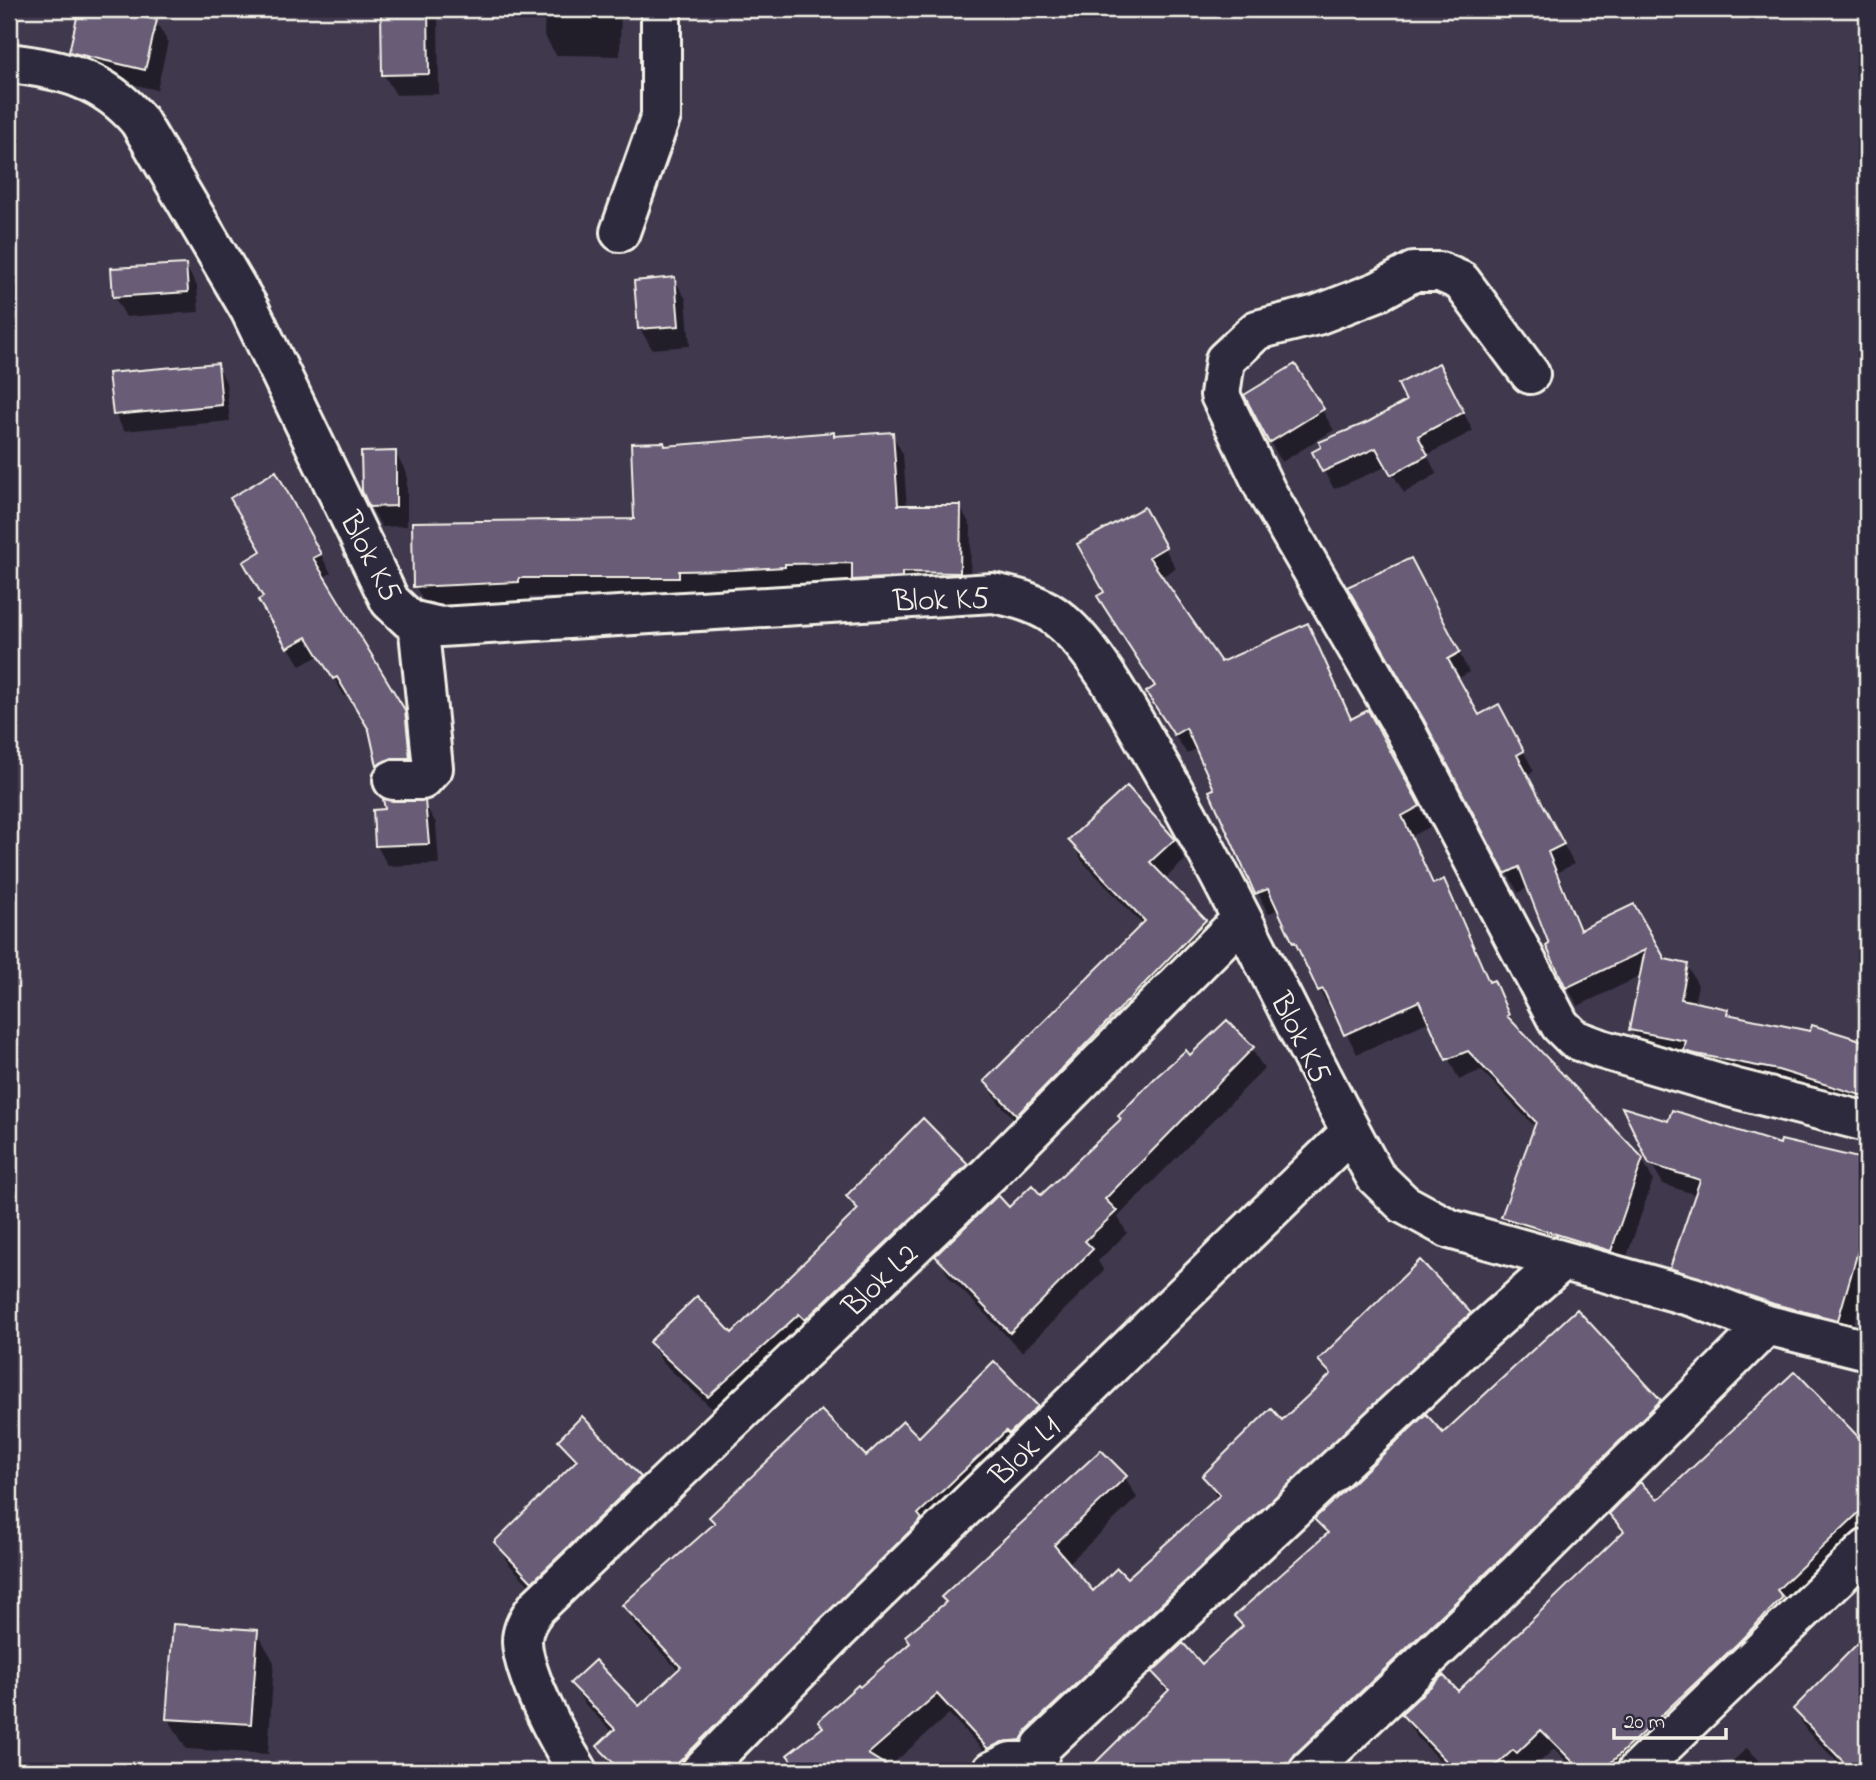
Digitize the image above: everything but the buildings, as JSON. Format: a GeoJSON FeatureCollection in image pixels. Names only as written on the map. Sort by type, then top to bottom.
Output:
{"type":"FeatureCollection","features":[{"type":"Feature","properties":{"kind":"street"},"geometry":{"type":"LineString","coordinates":[[620,232],[661,116],[661,9]]}},
{"type":"Feature","properties":{"kind":"street","name":"Blok K5"},"geometry":{"type":"LineString","coordinates":[[9,63],[55,68],[90,80],[123,102],[139,121],[250,310],[390,601],[410,620],[440,628],[993,593],[1018,598],[1044,608],[1079,639],[1175,791],[1350,1132],[1375,1175],[1404,1204],[1450,1228],[1693,1297],[1767,1325],[1867,1350]]}},
{"type":"Feature","properties":{"kind":"street"},"geometry":{"type":"LineString","coordinates":[[1530,374],[1461,281],[1440,272],[1413,272],[1379,291],[1317,315],[1257,330],[1240,343],[1225,360],[1220,395],[1266,491],[1405,730],[1560,1025],[1574,1040],[1601,1049],[1733,1088],[1867,1122]]}},
{"type":"Feature","properties":{"kind":"street"},"geometry":{"type":"LineString","coordinates":[[393,780],[422,780],[433,768],[418,622]]}},
{"type":"Feature","properties":{"kind":"street","name":"Blok L2"},"geometry":{"type":"LineString","coordinates":[[578,1771],[553,1729],[525,1657],[522,1640],[525,1623],[537,1607],[989,1174],[1242,919]]}},
{"type":"Feature","properties":{"kind":"street","name":"Blok L1"},"geometry":{"type":"LineString","coordinates":[[701,1771],[837,1632],[1350,1132]]}},
{"type":"Feature","properties":{"kind":"street"},"geometry":{"type":"LineString","coordinates":[[992,1771],[1012,1762],[1038,1767],[1042,1746],[1466,1346],[1562,1261]]}},
{"type":"Feature","properties":{"kind":"street"},"geometry":{"type":"LineString","coordinates":[[1309,1771],[1519,1572],[1767,1325]]}},
{"type":"Feature","properties":{"kind":"street"},"geometry":{"type":"LineString","coordinates":[[1637,1771],[1867,1549]]}}]}
